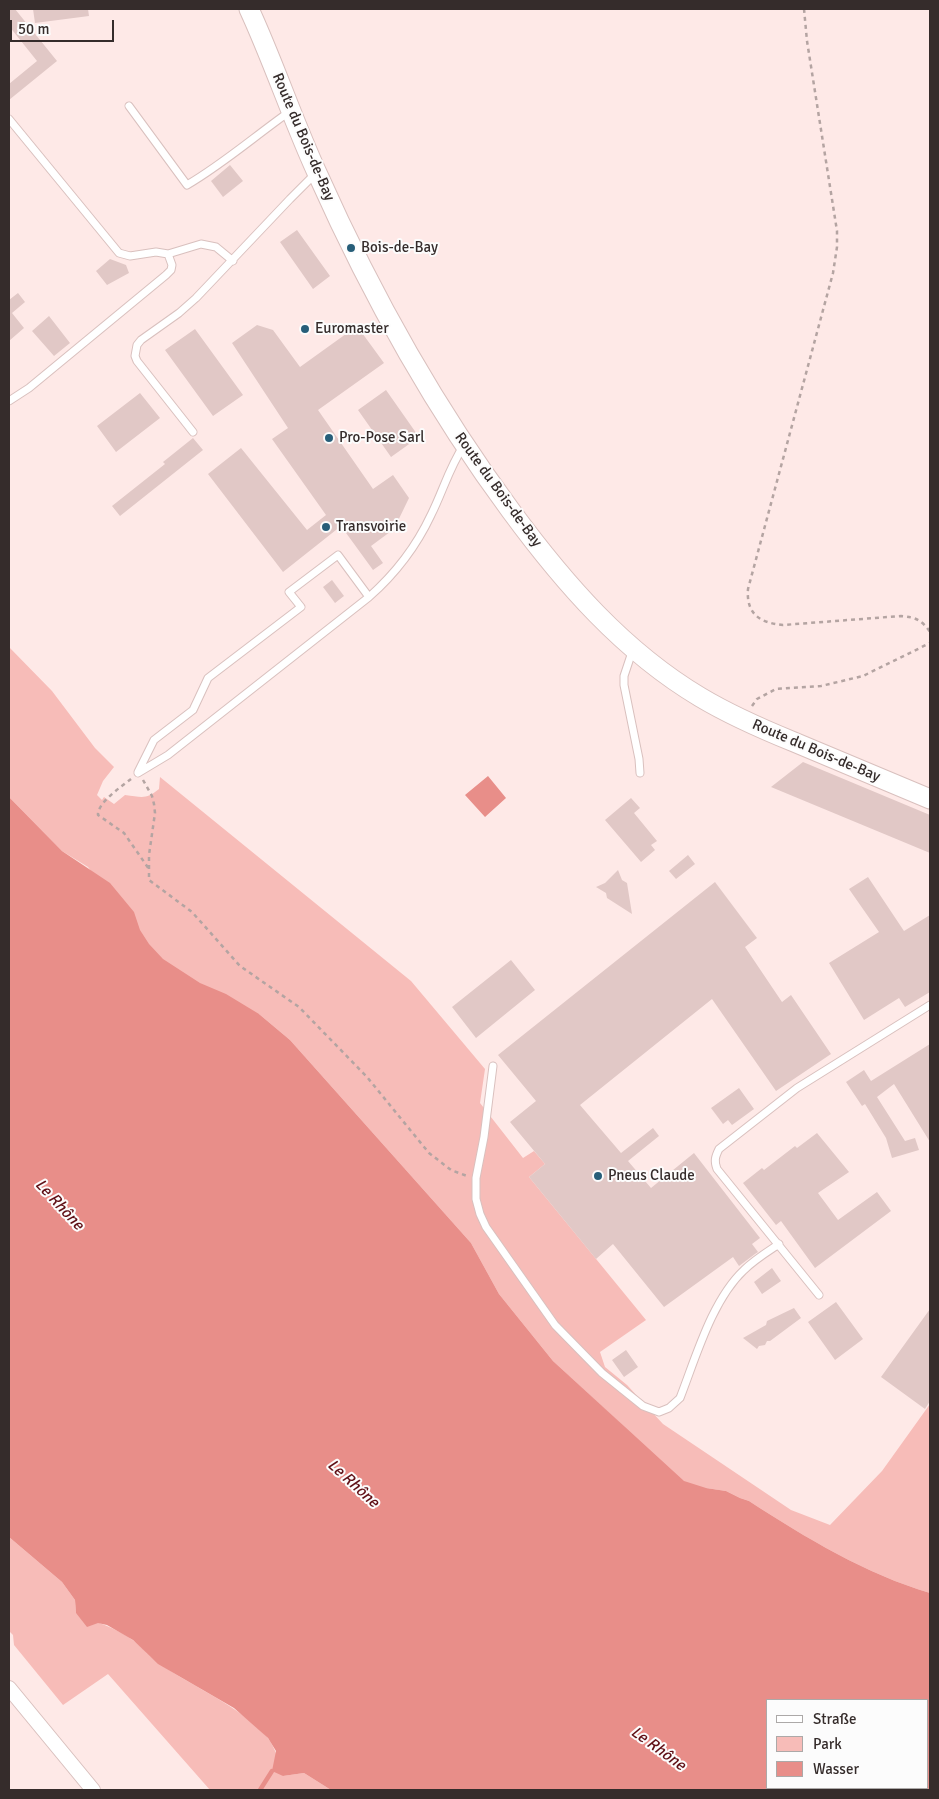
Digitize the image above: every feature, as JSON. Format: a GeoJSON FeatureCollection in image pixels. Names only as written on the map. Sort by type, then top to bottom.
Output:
{"type":"FeatureCollection","features":[{"type":"Feature","properties":{"kind":"main road","name":"Route du Bois-de-Bay"},"geometry":{"type":"LineString","coordinates":[[249,9],[316,173],[385,314],[417,370],[464,445],[520,524],[564,580],[633,649],[665,674],[701,698],[744,720],[930,799]]}},
{"type":"Feature","properties":{"kind":"street"},"geometry":{"type":"LineString","coordinates":[[9,1688],[93,1790]]}},
{"type":"Feature","properties":{"kind":"lane"},"geometry":{"type":"LineString","coordinates":[[129,106],[187,185],[210,172],[291,110]]}},
{"type":"Feature","properties":{"kind":"lane"},"geometry":{"type":"LineString","coordinates":[[9,119],[119,254],[130,256],[156,252],[168,254],[201,244],[222,251],[232,261]]}},
{"type":"Feature","properties":{"kind":"lane"},"geometry":{"type":"LineString","coordinates":[[193,432],[137,361],[135,351],[141,340],[179,314],[316,173]]}},
{"type":"Feature","properties":{"kind":"lane"},"geometry":{"type":"LineString","coordinates":[[9,401],[29,388],[166,276],[171,270],[172,265],[168,254]]}},
{"type":"Feature","properties":{"kind":"lane"},"geometry":{"type":"LineString","coordinates":[[138,773],[168,755],[368,597],[394,574],[425,527],[453,462],[464,445]]}},
{"type":"Feature","properties":{"kind":"lane"},"geometry":{"type":"LineString","coordinates":[[138,773],[154,740],[193,710],[208,678],[300,606],[289,592],[338,555],[368,597]]}},
{"type":"Feature","properties":{"kind":"lane"},"geometry":{"type":"LineString","coordinates":[[633,649],[624,676],[624,685],[639,759],[640,774]]}},
{"type":"Feature","properties":{"kind":"lane"},"geometry":{"type":"LineString","coordinates":[[819,1295],[717,1170],[714,1162],[716,1155],[720,1149],[797,1088],[930,1005]]}},
{"type":"Feature","properties":{"kind":"lane"},"geometry":{"type":"LineString","coordinates":[[493,1066],[484,1137],[476,1178],[476,1199],[480,1214],[486,1227],[554,1325],[602,1374],[621,1387],[642,1406],[659,1412],[669,1408],[680,1398],[715,1310],[726,1291],[744,1270],[779,1244]]}},
{"type":"Feature","properties":{"kind":"path"},"geometry":{"type":"LineString","coordinates":[[804,9],[807,41],[837,231],[837,246],[834,273],[747,598],[753,613],[760,619],[783,626],[901,616],[918,619],[924,623],[930,632]]}},
{"type":"Feature","properties":{"kind":"path"},"geometry":{"type":"LineString","coordinates":[[744,720],[757,699],[763,694],[776,689],[821,686],[863,676],[930,643]]}},
{"type":"Feature","properties":{"kind":"path"},"geometry":{"type":"LineString","coordinates":[[149,869],[124,833],[99,816],[97,811],[103,803],[138,773],[152,796],[154,804],[149,880],[192,912],[240,966],[299,1007],[378,1089],[429,1153],[451,1170],[476,1178]]}},
{"type":"Feature","properties":{"kind":"green space"},"geometry":{"type":"Polygon","coordinates":[[[9,647],[52,691],[95,748],[114,767],[103,781],[97,795],[102,800],[104,797],[114,804],[125,795],[144,797],[151,795],[159,789],[160,777],[411,981],[485,1069],[480,1103],[523,1158],[534,1151],[545,1164],[529,1177],[646,1320],[600,1352],[605,1367],[627,1385],[663,1424],[791,1510],[830,1525],[882,1471],[930,1404],[930,1593],[883,1576],[837,1554],[749,1501],[726,1491],[706,1488],[689,1500],[617,1420],[553,1361],[499,1294],[471,1243],[290,1040],[259,1014],[217,1037],[88,867],[62,851],[9,797],[9,647]]]}},
{"type":"Feature","properties":{"kind":"green space"},"geometry":{"type":"Polygon","coordinates":[[[9,1537],[62,1582],[75,1600],[76,1613],[127,1636],[156,1662],[229,1706],[255,1725],[273,1746],[283,1776],[304,1773],[331,1790],[210,1790],[108,1674],[63,1705],[14,1645],[13,1635],[9,1631],[9,1537]]]}},
{"type":"Feature","properties":{"kind":"water"},"geometry":{"type":"Polygon","coordinates":[[[488,776],[506,798],[485,817],[465,795],[488,776]]]}},
{"type":"Feature","properties":{"kind":"water","name":"Le Rhône"},"geometry":{"type":"Polygon","coordinates":[[[9,797],[62,851],[110,883],[134,912],[140,930],[149,944],[163,959],[200,983],[226,994],[259,1014],[290,1040],[471,1243],[499,1294],[553,1361],[684,1481],[706,1488],[726,1491],[749,1501],[837,1554],[883,1576],[930,1593],[930,1790],[331,1790],[304,1773],[283,1776],[272,1771],[276,1751],[268,1738],[234,1708],[158,1664],[133,1640],[107,1625],[98,1623],[87,1627],[76,1613],[75,1600],[62,1582],[9,1537],[9,797]]]}},
{"type":"Feature","properties":{"kind":"building"},"geometry":{"type":"Polygon","coordinates":[[[9,9],[15,9],[57,61],[9,100],[9,84],[37,61],[9,26],[9,9]]]}},
{"type":"Feature","properties":{"kind":"building"},"geometry":{"type":"Polygon","coordinates":[[[33,9],[88,9],[89,16],[35,23],[33,9]]]}},
{"type":"Feature","properties":{"kind":"building"},"geometry":{"type":"Polygon","coordinates":[[[230,165],[243,181],[223,197],[211,181],[230,165]]]}},
{"type":"Feature","properties":{"kind":"building"},"geometry":{"type":"Polygon","coordinates":[[[297,230],[330,276],[313,289],[280,242],[297,230]]]}},
{"type":"Feature","properties":{"kind":"building"},"geometry":{"type":"Polygon","coordinates":[[[110,259],[126,265],[129,273],[107,285],[96,271],[110,259]]]}},
{"type":"Feature","properties":{"kind":"building"},"geometry":{"type":"Polygon","coordinates":[[[18,293],[25,302],[12,313],[24,328],[9,341],[9,300],[18,293]]]}},
{"type":"Feature","properties":{"kind":"building"},"geometry":{"type":"Polygon","coordinates":[[[49,316],[70,343],[54,356],[32,331],[49,316]]]}},
{"type":"Feature","properties":{"kind":"building"},"geometry":{"type":"Polygon","coordinates":[[[257,325],[273,330],[300,367],[357,326],[384,363],[318,410],[373,489],[393,475],[409,498],[394,529],[371,546],[383,563],[373,570],[341,526],[283,572],[208,474],[241,448],[307,530],[326,515],[272,439],[288,428],[232,343],[257,325]]]}},
{"type":"Feature","properties":{"kind":"building"},"geometry":{"type":"Polygon","coordinates":[[[195,329],[243,395],[213,416],[165,350],[195,329]]]}},
{"type":"Feature","properties":{"kind":"building"},"geometry":{"type":"Polygon","coordinates":[[[386,390],[419,437],[391,457],[358,410],[386,390]]]}},
{"type":"Feature","properties":{"kind":"building"},"geometry":{"type":"Polygon","coordinates":[[[140,393],[160,418],[116,452],[97,426],[140,393]]]}},
{"type":"Feature","properties":{"kind":"building"},"geometry":{"type":"Polygon","coordinates":[[[193,438],[203,450],[120,516],[112,506],[165,464],[163,462],[193,438]]]}},
{"type":"Feature","properties":{"kind":"building"},"geometry":{"type":"Polygon","coordinates":[[[332,580],[344,596],[335,603],[323,587],[332,580]]]}},
{"type":"Feature","properties":{"kind":"building"},"geometry":{"type":"Polygon","coordinates":[[[803,762],[930,815],[930,853],[771,787],[803,762]]]}},
{"type":"Feature","properties":{"kind":"building"},"geometry":{"type":"Polygon","coordinates":[[[631,798],[640,808],[634,813],[657,841],[651,845],[655,850],[641,862],[605,820],[631,798]]]}},
{"type":"Feature","properties":{"kind":"building"},"geometry":{"type":"Polygon","coordinates":[[[688,855],[695,864],[676,879],[669,871],[688,855]]]}},
{"type":"Feature","properties":{"kind":"building"},"geometry":{"type":"Polygon","coordinates":[[[618,870],[622,880],[627,883],[632,914],[607,898],[606,893],[596,887],[605,883],[618,870]]]}},
{"type":"Feature","properties":{"kind":"building"},"geometry":{"type":"Polygon","coordinates":[[[868,877],[904,931],[930,915],[930,992],[905,1007],[899,998],[864,1020],[829,963],[879,932],[849,889],[868,877]]]}},
{"type":"Feature","properties":{"kind":"building"},"geometry":{"type":"Polygon","coordinates":[[[715,882],[757,938],[745,947],[782,1002],[791,995],[831,1054],[776,1091],[712,999],[580,1105],[621,1153],[653,1128],[659,1136],[628,1161],[651,1188],[694,1153],[760,1238],[752,1244],[758,1252],[739,1266],[733,1257],[664,1307],[613,1244],[596,1259],[529,1177],[545,1164],[510,1122],[536,1101],[498,1055],[715,882]]]}},
{"type":"Feature","properties":{"kind":"building"},"geometry":{"type":"Polygon","coordinates":[[[511,960],[535,990],[476,1038],[452,1007],[511,960]]]}},
{"type":"Feature","properties":{"kind":"building"},"geometry":{"type":"Polygon","coordinates":[[[930,1044],[930,1142],[894,1084],[877,1097],[905,1141],[915,1138],[919,1150],[892,1158],[886,1138],[865,1104],[862,1106],[846,1082],[864,1070],[871,1081],[930,1044]]]}},
{"type":"Feature","properties":{"kind":"building"},"geometry":{"type":"Polygon","coordinates":[[[739,1088],[754,1109],[732,1125],[728,1120],[723,1124],[711,1108],[739,1088]]]}},
{"type":"Feature","properties":{"kind":"building"},"geometry":{"type":"Polygon","coordinates":[[[817,1133],[849,1172],[818,1193],[838,1220],[877,1192],[891,1211],[815,1268],[781,1221],[776,1225],[743,1183],[762,1168],[764,1170],[795,1146],[797,1148],[817,1133]]]}},
{"type":"Feature","properties":{"kind":"building"},"geometry":{"type":"Polygon","coordinates":[[[772,1268],[781,1281],[762,1294],[754,1282],[772,1268]]]}},
{"type":"Feature","properties":{"kind":"building"},"geometry":{"type":"Polygon","coordinates":[[[836,1302],[863,1339],[835,1360],[808,1322],[836,1302]]]}},
{"type":"Feature","properties":{"kind":"building"},"geometry":{"type":"Polygon","coordinates":[[[794,1308],[801,1318],[770,1341],[767,1341],[765,1345],[759,1346],[757,1349],[743,1338],[766,1325],[767,1321],[794,1308]]]}},
{"type":"Feature","properties":{"kind":"building"},"geometry":{"type":"Polygon","coordinates":[[[930,1309],[930,1401],[925,1409],[881,1377],[930,1309]]]}},
{"type":"Feature","properties":{"kind":"building"},"geometry":{"type":"Polygon","coordinates":[[[626,1350],[638,1367],[624,1377],[612,1360],[626,1350]]]}},
{"type":"Feature","properties":{"kind":"waterway"},"geometry":{"type":"LineString","coordinates":[[260,1790],[272,1771]]}},
{"type":"Feature","properties":{"kind":"place","name":"Bois-de-Bay"},"geometry":{"type":"Point","coordinates":[351,248]}},
{"type":"Feature","properties":{"kind":"place","name":"Euromaster"},"geometry":{"type":"Point","coordinates":[305,329]}},
{"type":"Feature","properties":{"kind":"place","name":"Pro-Pose Sarl"},"geometry":{"type":"Point","coordinates":[329,438]}},
{"type":"Feature","properties":{"kind":"place","name":"Transvoirie"},"geometry":{"type":"Point","coordinates":[326,527]}},
{"type":"Feature","properties":{"kind":"place","name":"Pneus Claude"},"geometry":{"type":"Point","coordinates":[598,1176]}}]}
